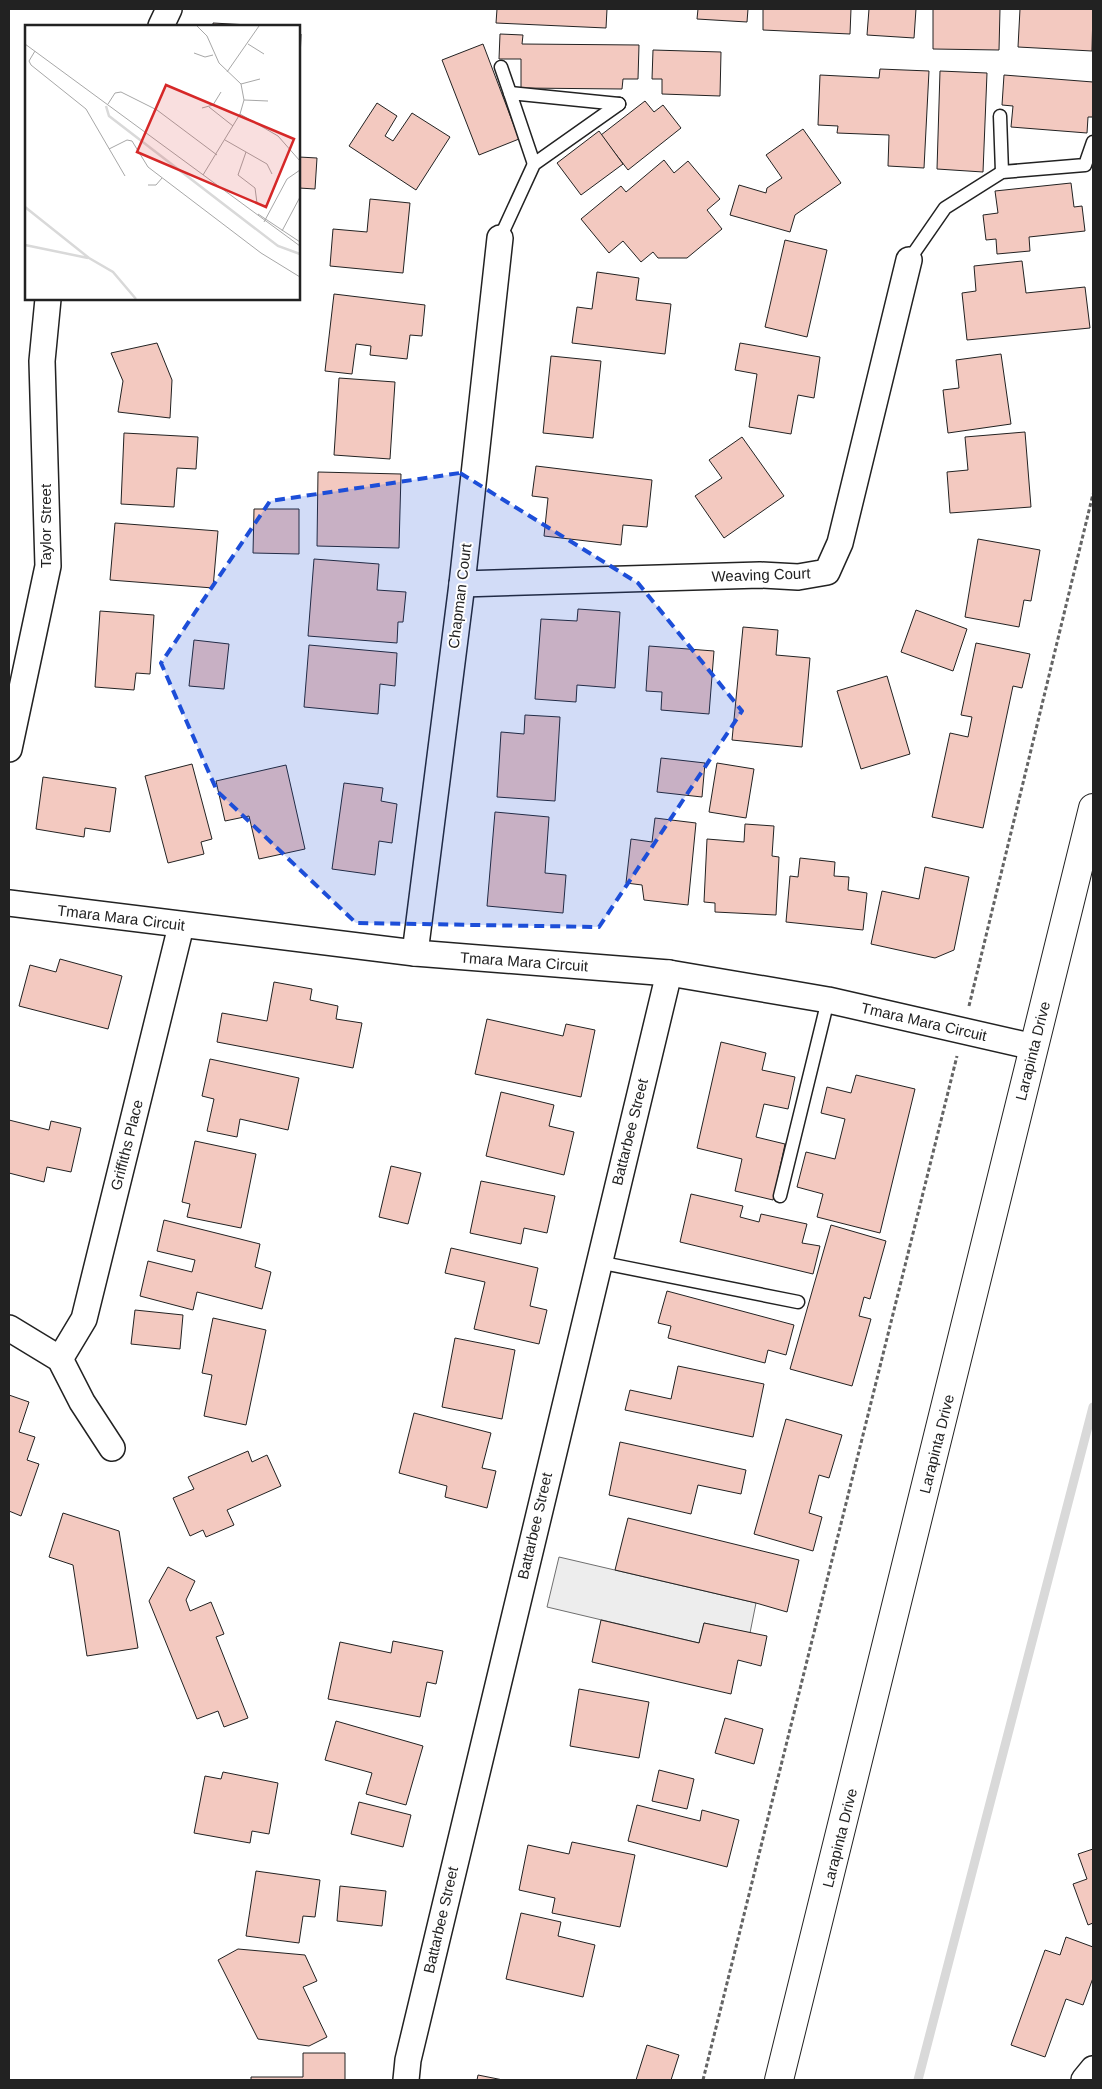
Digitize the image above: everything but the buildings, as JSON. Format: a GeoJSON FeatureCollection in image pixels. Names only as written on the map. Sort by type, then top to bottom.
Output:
{"type":"FeatureCollection","features":[{"type":"Feature","properties":{"kind":"main road","name":"Larapinta Drive"},"geometry":{"type":"LineString","coordinates":[[779,2080],[1093,808]]}},
{"type":"Feature","properties":{"kind":"street"},"geometry":{"type":"LineString","coordinates":[[161,25],[169,9]]}},
{"type":"Feature","properties":{"kind":"street","name":"Chapman Court"},"geometry":{"type":"LineString","coordinates":[[415,953],[462,584],[500,238]]}},
{"type":"Feature","properties":{"kind":"street","name":"Weaving Court"},"geometry":{"type":"LineString","coordinates":[[462,584],[760,575],[798,577],[827,572],[840,543],[909,260]]}},
{"type":"Feature","properties":{"kind":"street","name":"Taylor Street"},"geometry":{"type":"LineString","coordinates":[[9,749],[48,566],[42,361],[48,300]]}},
{"type":"Feature","properties":{"kind":"street","name":"Tmara Mara Circuit"},"geometry":{"type":"LineString","coordinates":[[9,903],[181,926],[415,953],[669,973],[828,1000],[1034,1047]]}},
{"type":"Feature","properties":{"kind":"street","name":"Griffiths Place"},"geometry":{"type":"LineString","coordinates":[[60,1359],[84,1319],[181,926]]}},
{"type":"Feature","properties":{"kind":"street","name":"Battarbee Street"},"geometry":{"type":"LineString","coordinates":[[406,2080],[408,2060],[598,1262],[669,973]]}},
{"type":"Feature","properties":{"kind":"street"},"geometry":{"type":"LineString","coordinates":[[9,1328],[60,1359],[82,1402],[112,1448]]}},
{"type":"Feature","properties":{"kind":"street"},"geometry":{"type":"LineString","coordinates":[[1084,2080],[1093,2069]]}},
{"type":"Feature","properties":{"kind":"lane"},"geometry":{"type":"LineString","coordinates":[[501,68],[534,164]]}},
{"type":"Feature","properties":{"kind":"lane"},"geometry":{"type":"LineString","coordinates":[[500,238],[534,164],[619,104],[510,94]]}},
{"type":"Feature","properties":{"kind":"lane"},"geometry":{"type":"LineString","coordinates":[[1000,116],[1002,172]]}},
{"type":"Feature","properties":{"kind":"lane"},"geometry":{"type":"LineString","coordinates":[[909,260],[945,208],[1002,172],[1085,165],[1093,142]]}},
{"type":"Feature","properties":{"kind":"lane"},"geometry":{"type":"LineString","coordinates":[[780,1196],[828,1000]]}},
{"type":"Feature","properties":{"kind":"lane"},"geometry":{"type":"LineString","coordinates":[[598,1262],[798,1302]]}},
{"type":"Feature","properties":{"kind":"path"},"geometry":{"type":"LineString","coordinates":[[703,2080],[963,1032],[1093,494]]}},
{"type":"Feature","properties":{"kind":"highlighted area"},"geometry":{"type":"Polygon","coordinates":[[[460,473],[638,583],[742,711],[599,927],[356,923],[217,791],[161,663],[270,501],[460,473]]]}},
{"type":"Feature","properties":{"kind":"shaded area"},"geometry":{"type":"Polygon","coordinates":[[[559,1557],[756,1603],[750,1633],[704,1623],[699,1643],[547,1607],[559,1557]]]}},
{"type":"Feature","properties":{"kind":"waterway"},"geometry":{"type":"LineString","coordinates":[[918,2080],[1093,1407]]}}]}
